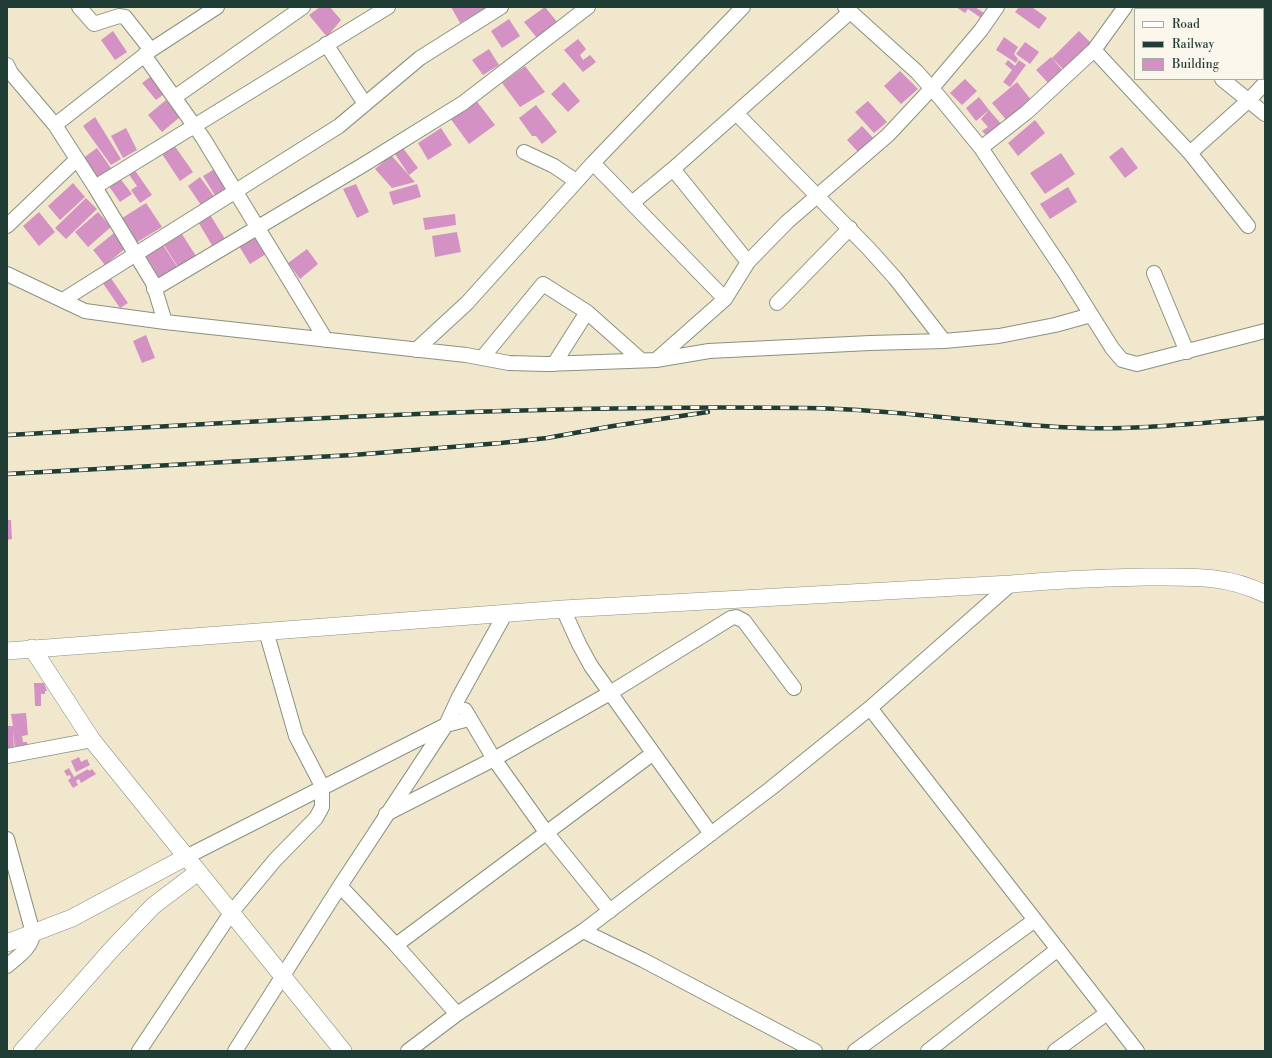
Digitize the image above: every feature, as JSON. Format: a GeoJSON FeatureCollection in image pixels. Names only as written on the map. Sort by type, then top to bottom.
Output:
{"type":"FeatureCollection","features":[{"type":"Feature","properties":{"kind":"street"},"geometry":{"type":"LineString","coordinates":[[79,7],[94,24],[101,23],[112,18],[126,17],[174,97],[194,125],[236,191],[326,340]]}},
{"type":"Feature","properties":{"kind":"street"},"geometry":{"type":"LineString","coordinates":[[55,125],[148,52],[217,7]]}},
{"type":"Feature","properties":{"kind":"street"},"geometry":{"type":"LineString","coordinates":[[174,97],[303,7]]}},
{"type":"Feature","properties":{"kind":"street"},"geometry":{"type":"LineString","coordinates":[[95,187],[388,7]]}},
{"type":"Feature","properties":{"kind":"street"},"geometry":{"type":"LineString","coordinates":[[63,300],[339,126],[420,58],[501,7]]}},
{"type":"Feature","properties":{"kind":"street"},"geometry":{"type":"LineString","coordinates":[[154,289],[258,228],[463,103],[588,7]]}},
{"type":"Feature","properties":{"kind":"street"},"geometry":{"type":"LineString","coordinates":[[416,350],[467,303],[576,181],[743,7]]}},
{"type":"Feature","properties":{"kind":"street"},"geometry":{"type":"LineString","coordinates":[[656,360],[725,299],[748,262],[787,222],[888,135],[932,88],[981,30],[997,7]]}},
{"type":"Feature","properties":{"kind":"street"},"geometry":{"type":"LineString","coordinates":[[981,148],[1027,112],[1094,50],[1126,7]]}},
{"type":"Feature","properties":{"kind":"street"},"geometry":{"type":"LineString","coordinates":[[632,203],[736,113],[847,9],[917,72],[981,148],[1065,273],[1112,348],[1122,360],[1137,364],[1265,331]]}},
{"type":"Feature","properties":{"kind":"street"},"geometry":{"type":"LineString","coordinates":[[326,44],[365,104]]}},
{"type":"Feature","properties":{"kind":"street"},"geometry":{"type":"LineString","coordinates":[[1094,50],[1190,153],[1248,226]]}},
{"type":"Feature","properties":{"kind":"street"},"geometry":{"type":"LineString","coordinates":[[8,72],[55,125],[76,160],[95,187],[136,254],[154,289],[165,322]]}},
{"type":"Feature","properties":{"kind":"street"},"geometry":{"type":"LineString","coordinates":[[1223,80],[1265,114]]}},
{"type":"Feature","properties":{"kind":"street"},"geometry":{"type":"LineString","coordinates":[[1190,153],[1249,100],[1265,83]]}},
{"type":"Feature","properties":{"kind":"street"},"geometry":{"type":"LineString","coordinates":[[736,113],[816,197],[850,228],[895,278],[944,341]]}},
{"type":"Feature","properties":{"kind":"street"},"geometry":{"type":"LineString","coordinates":[[524,152],[554,166],[576,181]]}},
{"type":"Feature","properties":{"kind":"street"},"geometry":{"type":"LineString","coordinates":[[7,226],[76,160]]}},
{"type":"Feature","properties":{"kind":"street"},"geometry":{"type":"LineString","coordinates":[[593,163],[725,299]]}},
{"type":"Feature","properties":{"kind":"street"},"geometry":{"type":"LineString","coordinates":[[673,169],[748,262]]}},
{"type":"Feature","properties":{"kind":"street"},"geometry":{"type":"LineString","coordinates":[[777,303],[850,228]]}},
{"type":"Feature","properties":{"kind":"street"},"geometry":{"type":"LineString","coordinates":[[1154,273],[1187,352]]}},
{"type":"Feature","properties":{"kind":"street"},"geometry":{"type":"LineString","coordinates":[[7,274],[85,311],[165,322],[482,358],[508,363],[554,364],[656,360],[708,351],[944,341],[999,336],[1055,326],[1091,315]]}},
{"type":"Feature","properties":{"kind":"street"},"geometry":{"type":"LineString","coordinates":[[482,358],[543,284],[587,312],[641,360]]}},
{"type":"Feature","properties":{"kind":"street"},"geometry":{"type":"LineString","coordinates":[[554,364],[587,312]]}},
{"type":"Feature","properties":{"kind":"street"},"geometry":{"type":"LineString","coordinates":[[7,651],[563,609],[1011,584],[1085,578],[1209,577],[1230,580],[1265,594]]}},
{"type":"Feature","properties":{"kind":"street"},"geometry":{"type":"LineString","coordinates":[[408,1051],[457,1014],[583,931],[770,789],[870,708],[1011,584]]}},
{"type":"Feature","properties":{"kind":"street"},"geometry":{"type":"LineString","coordinates":[[563,609],[582,650],[610,693],[652,754],[711,834]]}},
{"type":"Feature","properties":{"kind":"street"},"geometry":{"type":"LineString","coordinates":[[235,1051],[284,977],[386,814],[446,725],[459,697],[505,614]]}},
{"type":"Feature","properties":{"kind":"street"},"geometry":{"type":"LineString","coordinates":[[386,814],[494,759],[610,693],[723,622],[736,617],[744,621],[794,688]]}},
{"type":"Feature","properties":{"kind":"street"},"geometry":{"type":"LineString","coordinates":[[139,1051],[231,913],[275,860],[316,818],[322,807],[322,786],[296,736],[266,631]]}},
{"type":"Feature","properties":{"kind":"street"},"geometry":{"type":"LineString","coordinates":[[32,648],[92,740],[284,977],[338,1049]]}},
{"type":"Feature","properties":{"kind":"street"},"geometry":{"type":"LineString","coordinates":[[459,697],[469,719],[494,759],[546,832],[610,911]]}},
{"type":"Feature","properties":{"kind":"street"},"geometry":{"type":"LineString","coordinates":[[870,708],[1136,1051]]}},
{"type":"Feature","properties":{"kind":"street"},"geometry":{"type":"LineString","coordinates":[[7,943],[72,918],[322,786],[446,725],[469,719]]}},
{"type":"Feature","properties":{"kind":"street"},"geometry":{"type":"LineString","coordinates":[[7,756],[56,748],[92,740]]}},
{"type":"Feature","properties":{"kind":"street"},"geometry":{"type":"LineString","coordinates":[[396,945],[652,754]]}},
{"type":"Feature","properties":{"kind":"street"},"geometry":{"type":"LineString","coordinates":[[7,840],[33,933],[29,946],[7,966]]}},
{"type":"Feature","properties":{"kind":"street"},"geometry":{"type":"LineString","coordinates":[[22,1051],[152,906],[198,872]]}},
{"type":"Feature","properties":{"kind":"street"},"geometry":{"type":"LineString","coordinates":[[340,886],[396,945],[457,1014]]}},
{"type":"Feature","properties":{"kind":"street"},"geometry":{"type":"LineString","coordinates":[[855,1051],[1035,920]]}},
{"type":"Feature","properties":{"kind":"street"},"geometry":{"type":"LineString","coordinates":[[583,931],[643,960],[815,1051]]}},
{"type":"Feature","properties":{"kind":"street"},"geometry":{"type":"LineString","coordinates":[[928,1051],[1058,949]]}},
{"type":"Feature","properties":{"kind":"street"},"geometry":{"type":"LineString","coordinates":[[1055,1051],[1107,1013]]}},
{"type":"Feature","properties":{"kind":"building"},"geometry":{"type":"Polygon","coordinates":[[[320,7],[330,7],[341,20],[327,37],[309,15],[320,7]]]}},
{"type":"Feature","properties":{"kind":"building"},"geometry":{"type":"Polygon","coordinates":[[[451,7],[488,7],[460,23],[451,7]]]}},
{"type":"Feature","properties":{"kind":"building"},"geometry":{"type":"Polygon","coordinates":[[[545,7],[558,23],[537,38],[524,22],[545,7]]]}},
{"type":"Feature","properties":{"kind":"building"},"geometry":{"type":"Polygon","coordinates":[[[956,7],[975,7],[987,15],[984,20],[968,9],[965,13],[956,7]]]}},
{"type":"Feature","properties":{"kind":"building"},"geometry":{"type":"Polygon","coordinates":[[[1019,7],[1032,7],[1047,18],[1039,29],[1015,12],[1019,7]]]}},
{"type":"Feature","properties":{"kind":"building"},"geometry":{"type":"Polygon","coordinates":[[[1168,7],[1169,8],[1148,8],[1168,7]]]}},
{"type":"Feature","properties":{"kind":"building"},"geometry":{"type":"Polygon","coordinates":[[[1264,11],[1265,12],[1264,30],[1264,11]]]}},
{"type":"Feature","properties":{"kind":"building"},"geometry":{"type":"Polygon","coordinates":[[[509,19],[520,36],[502,48],[491,31],[509,19]]]}},
{"type":"Feature","properties":{"kind":"building"},"geometry":{"type":"Polygon","coordinates":[[[113,31],[127,52],[115,60],[101,40],[113,31]]]}},
{"type":"Feature","properties":{"kind":"building"},"geometry":{"type":"Polygon","coordinates":[[[1079,31],[1091,43],[1064,70],[1052,58],[1079,31]]]}},
{"type":"Feature","properties":{"kind":"building"},"geometry":{"type":"Polygon","coordinates":[[[1004,37],[1018,47],[1014,54],[1018,59],[1016,63],[996,50],[1004,37]]]}},
{"type":"Feature","properties":{"kind":"building"},"geometry":{"type":"Polygon","coordinates":[[[578,39],[586,49],[580,55],[583,60],[590,55],[596,62],[583,72],[564,50],[578,39]]]}},
{"type":"Feature","properties":{"kind":"building"},"geometry":{"type":"Polygon","coordinates":[[[1025,42],[1039,52],[1030,64],[1016,54],[1025,42]]]}},
{"type":"Feature","properties":{"kind":"building"},"geometry":{"type":"Polygon","coordinates":[[[489,49],[499,65],[483,75],[472,60],[489,49]]]}},
{"type":"Feature","properties":{"kind":"building"},"geometry":{"type":"Polygon","coordinates":[[[1051,57],[1064,72],[1050,85],[1036,70],[1051,57]]]}},
{"type":"Feature","properties":{"kind":"building"},"geometry":{"type":"Polygon","coordinates":[[[1008,60],[1015,66],[1019,60],[1026,65],[1010,87],[1003,82],[1012,70],[1005,64],[1008,60]]]}},
{"type":"Feature","properties":{"kind":"building"},"geometry":{"type":"Polygon","coordinates":[[[525,66],[545,92],[520,107],[502,83],[525,66]]]}},
{"type":"Feature","properties":{"kind":"building"},"geometry":{"type":"Polygon","coordinates":[[[900,71],[918,89],[901,104],[884,86],[900,71]]]}},
{"type":"Feature","properties":{"kind":"building"},"geometry":{"type":"Polygon","coordinates":[[[154,74],[167,92],[156,100],[142,83],[154,74]]]}},
{"type":"Feature","properties":{"kind":"building"},"geometry":{"type":"Polygon","coordinates":[[[965,79],[977,91],[962,105],[950,93],[965,79]]]}},
{"type":"Feature","properties":{"kind":"building"},"geometry":{"type":"Polygon","coordinates":[[[564,82],[580,101],[568,112],[551,94],[564,82]]]}},
{"type":"Feature","properties":{"kind":"building"},"geometry":{"type":"Polygon","coordinates":[[[1017,82],[1032,101],[1008,122],[992,103],[1017,82]]]}},
{"type":"Feature","properties":{"kind":"building"},"geometry":{"type":"Polygon","coordinates":[[[979,97],[989,110],[976,121],[966,108],[979,97]]]}},
{"type":"Feature","properties":{"kind":"building"},"geometry":{"type":"Polygon","coordinates":[[[475,99],[495,125],[469,144],[450,118],[475,99]]]}},
{"type":"Feature","properties":{"kind":"building"},"geometry":{"type":"Polygon","coordinates":[[[166,100],[180,117],[162,132],[148,115],[166,100]]]}},
{"type":"Feature","properties":{"kind":"building"},"geometry":{"type":"Polygon","coordinates":[[[868,101],[887,122],[874,133],[855,112],[868,101]]]}},
{"type":"Feature","properties":{"kind":"building"},"geometry":{"type":"Polygon","coordinates":[[[536,105],[557,132],[542,144],[536,136],[532,136],[519,118],[536,105]]]}},
{"type":"Feature","properties":{"kind":"building"},"geometry":{"type":"Polygon","coordinates":[[[989,110],[1003,126],[989,138],[982,131],[988,127],[981,119],[989,110]]]}},
{"type":"Feature","properties":{"kind":"building"},"geometry":{"type":"Polygon","coordinates":[[[95,117],[121,159],[111,165],[83,126],[95,117]]]}},
{"type":"Feature","properties":{"kind":"building"},"geometry":{"type":"Polygon","coordinates":[[[1035,120],[1045,133],[1018,156],[1008,143],[1035,120]]]}},
{"type":"Feature","properties":{"kind":"building"},"geometry":{"type":"Polygon","coordinates":[[[862,126],[875,140],[860,154],[847,140],[862,126]]]}},
{"type":"Feature","properties":{"kind":"building"},"geometry":{"type":"Polygon","coordinates":[[[126,128],[137,150],[123,158],[111,136],[126,128]]]}},
{"type":"Feature","properties":{"kind":"building"},"geometry":{"type":"Polygon","coordinates":[[[441,128],[452,145],[428,160],[418,143],[441,128]]]}},
{"type":"Feature","properties":{"kind":"building"},"geometry":{"type":"Polygon","coordinates":[[[174,145],[193,172],[180,181],[162,154],[174,145]]]}},
{"type":"Feature","properties":{"kind":"building"},"geometry":{"type":"Polygon","coordinates":[[[1122,147],[1138,168],[1125,178],[1109,157],[1122,147]]]}},
{"type":"Feature","properties":{"kind":"building"},"geometry":{"type":"Polygon","coordinates":[[[97,148],[113,171],[99,182],[82,159],[97,148]]]}},
{"type":"Feature","properties":{"kind":"building"},"geometry":{"type":"Polygon","coordinates":[[[403,148],[418,168],[409,175],[395,154],[403,148]]]}},
{"type":"Feature","properties":{"kind":"building"},"geometry":{"type":"Polygon","coordinates":[[[1061,153],[1075,174],[1045,194],[1030,173],[1061,153]]]}},
{"type":"Feature","properties":{"kind":"building"},"geometry":{"type":"Polygon","coordinates":[[[391,155],[415,182],[392,188],[375,169],[391,155]]]}},
{"type":"Feature","properties":{"kind":"building"},"geometry":{"type":"Polygon","coordinates":[[[218,167],[231,188],[216,197],[203,176],[218,167]]]}},
{"type":"Feature","properties":{"kind":"building"},"geometry":{"type":"Polygon","coordinates":[[[134,169],[152,195],[140,203],[131,190],[137,186],[128,173],[134,169]]]}},
{"type":"Feature","properties":{"kind":"building"},"geometry":{"type":"Polygon","coordinates":[[[119,177],[132,194],[120,202],[108,185],[119,177]]]}},
{"type":"Feature","properties":{"kind":"building"},"geometry":{"type":"Polygon","coordinates":[[[200,177],[216,199],[203,208],[188,186],[200,177]]]}},
{"type":"Feature","properties":{"kind":"building"},"geometry":{"type":"Polygon","coordinates":[[[73,183],[85,197],[60,220],[48,206],[73,183]]]}},
{"type":"Feature","properties":{"kind":"building"},"geometry":{"type":"Polygon","coordinates":[[[356,184],[369,212],[357,218],[343,189],[356,184]]]}},
{"type":"Feature","properties":{"kind":"building"},"geometry":{"type":"Polygon","coordinates":[[[417,184],[421,197],[393,205],[389,192],[417,184]]]}},
{"type":"Feature","properties":{"kind":"building"},"geometry":{"type":"Polygon","coordinates":[[[1068,187],[1077,202],[1050,219],[1040,204],[1068,187]]]}},
{"type":"Feature","properties":{"kind":"building"},"geometry":{"type":"Polygon","coordinates":[[[86,198],[97,209],[66,239],[55,228],[86,198]]]}},
{"type":"Feature","properties":{"kind":"building"},"geometry":{"type":"Polygon","coordinates":[[[146,203],[162,227],[134,244],[119,220],[146,203]]]}},
{"type":"Feature","properties":{"kind":"building"},"geometry":{"type":"Polygon","coordinates":[[[39,212],[55,232],[39,246],[23,226],[39,212]]]}},
{"type":"Feature","properties":{"kind":"building"},"geometry":{"type":"Polygon","coordinates":[[[98,212],[111,227],[88,247],[75,232],[98,212]]]}},
{"type":"Feature","properties":{"kind":"building"},"geometry":{"type":"Polygon","coordinates":[[[209,213],[225,239],[213,247],[197,220],[209,213]]]}},
{"type":"Feature","properties":{"kind":"building"},"geometry":{"type":"Polygon","coordinates":[[[455,214],[456,225],[425,230],[423,218],[455,214]]]}},
{"type":"Feature","properties":{"kind":"building"},"geometry":{"type":"Polygon","coordinates":[[[180,231],[196,256],[178,267],[162,242],[180,231]]]}},
{"type":"Feature","properties":{"kind":"building"},"geometry":{"type":"Polygon","coordinates":[[[457,232],[461,252],[435,257],[432,236],[457,232]]]}},
{"type":"Feature","properties":{"kind":"building"},"geometry":{"type":"Polygon","coordinates":[[[114,233],[126,248],[105,265],[93,250],[114,233]]]}},
{"type":"Feature","properties":{"kind":"building"},"geometry":{"type":"Polygon","coordinates":[[[256,236],[266,254],[250,264],[239,246],[256,236]]]}},
{"type":"Feature","properties":{"kind":"building"},"geometry":{"type":"Polygon","coordinates":[[[161,242],[178,268],[160,279],[144,253],[161,242]]]}},
{"type":"Feature","properties":{"kind":"building"},"geometry":{"type":"Polygon","coordinates":[[[307,249],[318,264],[300,279],[288,263],[307,249]]]}},
{"type":"Feature","properties":{"kind":"building"},"geometry":{"type":"Polygon","coordinates":[[[108,274],[128,303],[120,308],[100,279],[108,274]]]}},
{"type":"Feature","properties":{"kind":"building"},"geometry":{"type":"Polygon","coordinates":[[[146,335],[155,358],[142,363],[133,341],[146,335]]]}},
{"type":"Feature","properties":{"kind":"building"},"geometry":{"type":"Polygon","coordinates":[[[7,520],[11,520],[12,539],[7,540],[7,520]]]}},
{"type":"Feature","properties":{"kind":"building"},"geometry":{"type":"Polygon","coordinates":[[[34,683],[44,683],[47,691],[45,691],[45,694],[41,694],[41,706],[35,706],[34,683]]]}},
{"type":"Feature","properties":{"kind":"building"},"geometry":{"type":"Polygon","coordinates":[[[26,713],[28,735],[22,736],[23,742],[27,742],[28,747],[15,748],[13,730],[14,748],[7,749],[7,726],[13,726],[11,714],[26,713]]]}},
{"type":"Feature","properties":{"kind":"building"},"geometry":{"type":"Polygon","coordinates":[[[79,757],[81,762],[87,759],[90,765],[76,772],[71,761],[79,757]]]}},
{"type":"Feature","properties":{"kind":"building"},"geometry":{"type":"Polygon","coordinates":[[[69,768],[74,777],[88,769],[89,771],[92,769],[96,774],[81,783],[79,779],[76,781],[78,785],[73,788],[68,780],[71,778],[70,775],[67,776],[64,771],[69,768]]]}},
{"type":"Feature","properties":{"kind":"railway"},"geometry":{"type":"LineString","coordinates":[[7,435],[405,414],[605,408],[704,407],[839,409],[1012,424],[1082,428],[1150,427],[1265,418]]}},
{"type":"Feature","properties":{"kind":"railway"},"geometry":{"type":"LineString","coordinates":[[7,474],[353,455],[501,443],[547,438],[613,426],[708,412]]}}]}
